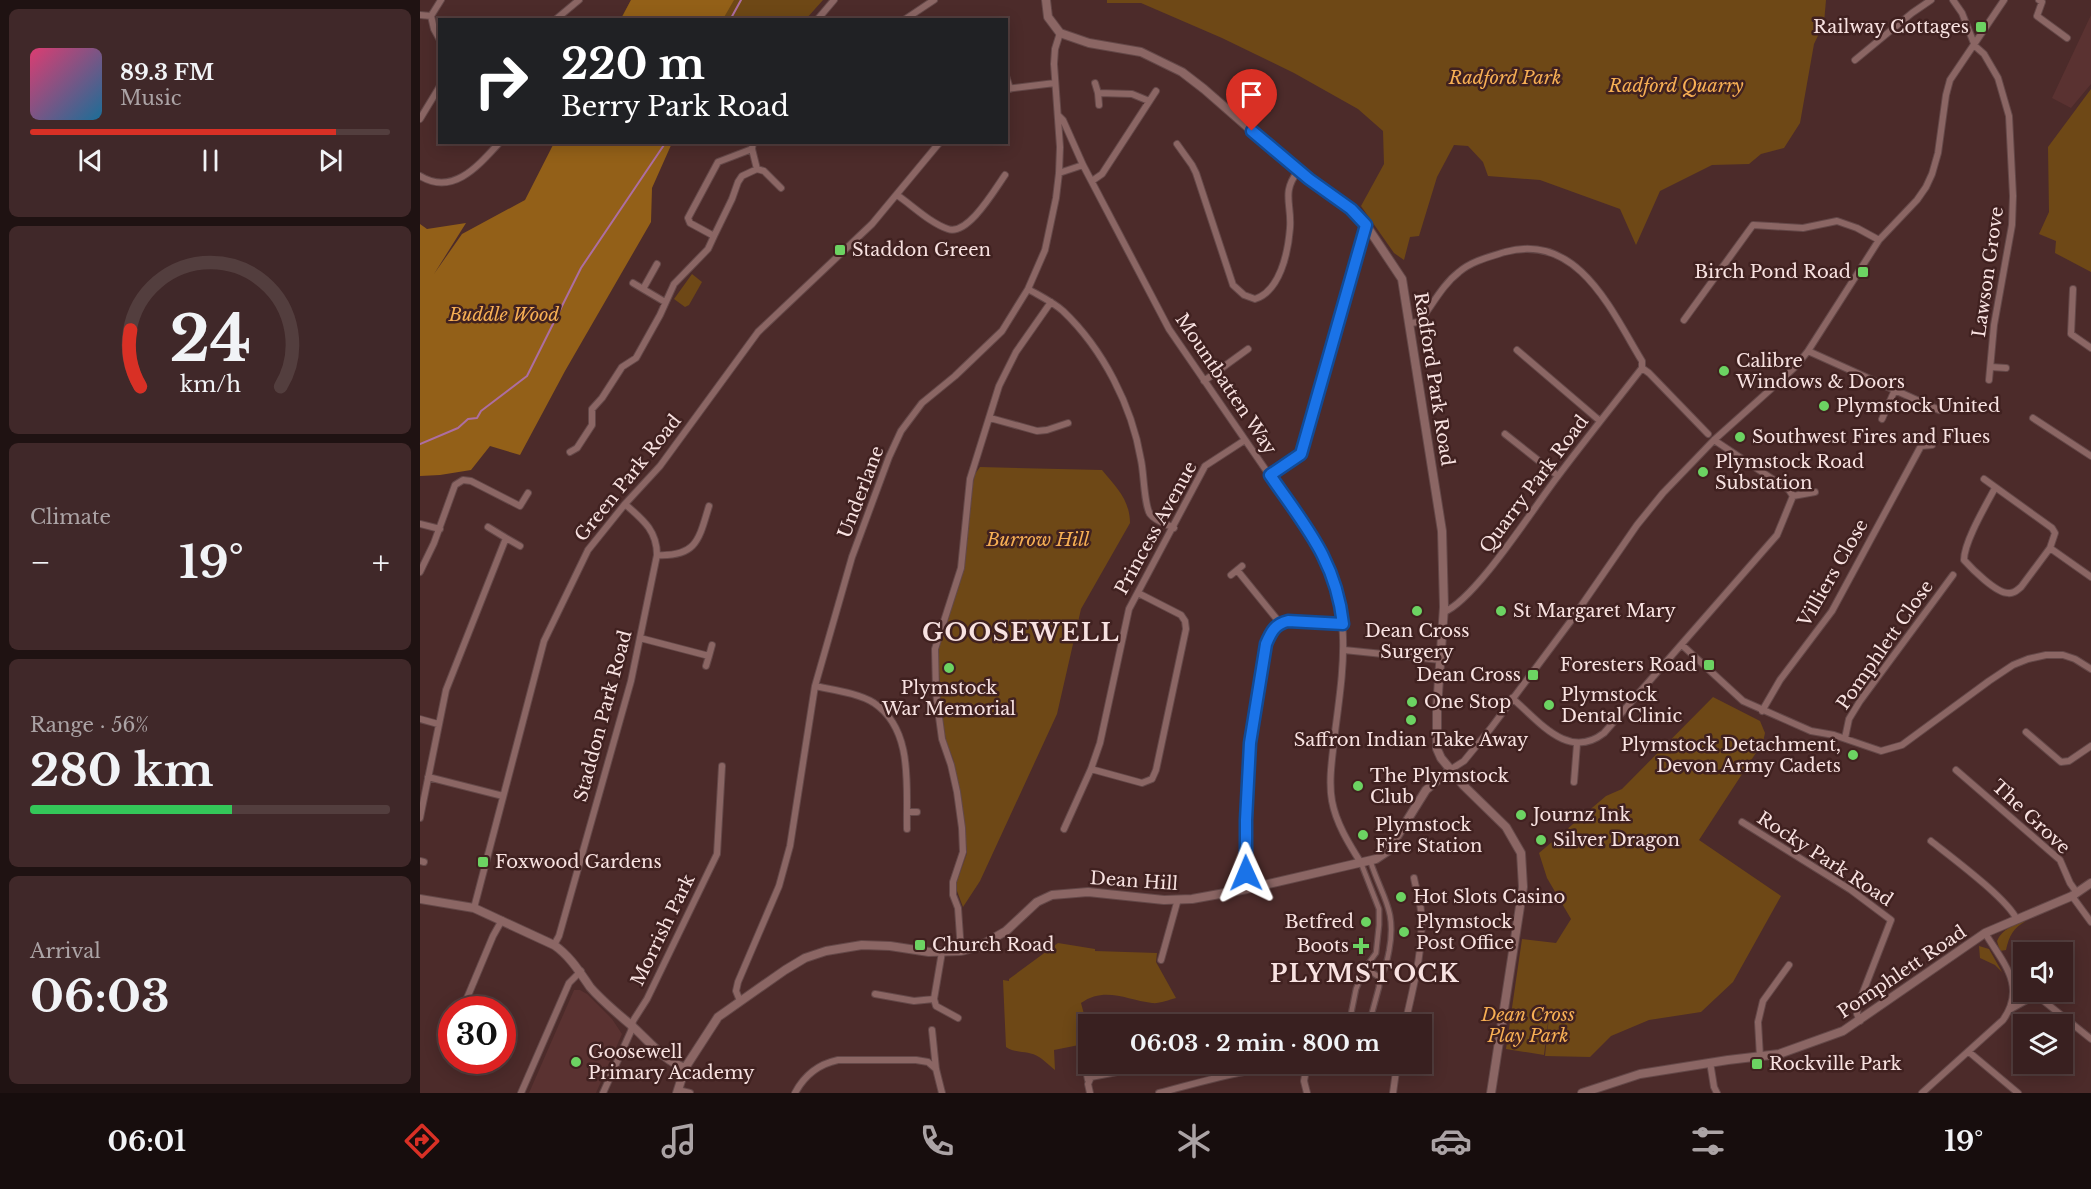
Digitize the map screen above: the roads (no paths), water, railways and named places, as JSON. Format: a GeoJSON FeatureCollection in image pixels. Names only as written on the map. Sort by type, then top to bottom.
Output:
{"type":"FeatureCollection","features":[{"type":"Feature","properties":{"kind":"street"},"geometry":{"type":"LineString","coordinates":[[438,36],[431,16],[441,0]]}},
{"type":"Feature","properties":{"kind":"street"},"geometry":{"type":"LineString","coordinates":[[557,18],[579,0]]}},
{"type":"Feature","properties":{"kind":"street"},"geometry":{"type":"LineString","coordinates":[[819,18],[834,0]]}},
{"type":"Feature","properties":{"kind":"street"},"geometry":{"type":"LineString","coordinates":[[907,18],[934,0]]}},
{"type":"Feature","properties":{"kind":"street"},"geometry":{"type":"LineString","coordinates":[[1046,0],[1048,17],[1060,33]]}},
{"type":"Feature","properties":{"kind":"street"},"geometry":{"type":"LineString","coordinates":[[1855,60],[1912,13],[1932,0]]}},
{"type":"Feature","properties":{"kind":"street","name":"Lawson Grove"},"geometry":{"type":"LineString","coordinates":[[1953,0],[1962,13],[1975,46],[1984,54],[1998,78],[2009,116],[2012,225],[1994,325],[1989,380]]}},
{"type":"Feature","properties":{"kind":"street"},"geometry":{"type":"LineString","coordinates":[[1450,770],[1464,761],[1570,622],[1637,525],[1663,493],[1714,440],[1796,366],[1853,283],[1879,240],[1917,201],[1932,174],[1948,88],[1960,64],[1975,46],[2004,0]]}},
{"type":"Feature","properties":{"kind":"street"},"geometry":{"type":"LineString","coordinates":[[2039,0],[2042,2],[2037,15],[2067,38]]}},
{"type":"Feature","properties":{"kind":"street"},"geometry":{"type":"LineString","coordinates":[[420,15],[431,16]]}},
{"type":"Feature","properties":{"kind":"street","name":"Underlane"},"geometry":{"type":"LineString","coordinates":[[740,1001],[736,991],[738,982],[779,886],[790,846],[815,686],[852,557],[885,465],[901,431],[922,403],[1002,331],[1028,289],[1045,250],[1059,173],[1055,50],[1060,33]]}},
{"type":"Feature","properties":{"kind":"street","name":"Radford Park Road"},"geometry":{"type":"LineString","coordinates":[[1060,33],[1089,43],[1141,52],[1182,72],[1298,171],[1351,209],[1366,225],[1402,279],[1411,324],[1442,531],[1444,612],[1437,708],[1437,749],[1450,770],[1506,827],[1521,853],[1523,887],[1491,1093]]}},
{"type":"Feature","properties":{"kind":"street"},"geometry":{"type":"LineString","coordinates":[[1009,89],[1055,83]]}},
{"type":"Feature","properties":{"kind":"street"},"geometry":{"type":"LineString","coordinates":[[1095,83],[1100,105]]}},
{"type":"Feature","properties":{"kind":"street"},"geometry":{"type":"LineString","coordinates":[[420,119],[438,89]]}},
{"type":"Feature","properties":{"kind":"street"},"geometry":{"type":"LineString","coordinates":[[1092,181],[1102,174],[1156,91]]}},
{"type":"Feature","properties":{"kind":"street"},"geometry":{"type":"LineString","coordinates":[[1098,93],[1132,94],[1149,101]]}},
{"type":"Feature","properties":{"kind":"street","name":"Mountbatten Way"},"geometry":{"type":"LineString","coordinates":[[1058,115],[1063,120],[1083,165],[1169,329],[1329,564],[1336,586],[1343,624],[1344,650],[1333,752],[1332,800],[1343,831],[1360,863]]}},
{"type":"Feature","properties":{"kind":"street"},"geometry":{"type":"LineString","coordinates":[[420,176],[434,183],[449,183],[460,179],[496,144]]}},
{"type":"Feature","properties":{"kind":"street","name":"Green Park Road"},"geometry":{"type":"LineString","coordinates":[[474,908],[544,641],[588,550],[625,504],[660,466],[758,332],[872,224],[938,144]]}},
{"type":"Feature","properties":{"kind":"street"},"geometry":{"type":"LineString","coordinates":[[1177,144],[1196,174],[1233,285],[1244,295],[1255,299],[1265,296],[1281,270],[1290,229],[1288,189],[1298,171]]}},
{"type":"Feature","properties":{"kind":"street"},"geometry":{"type":"LineString","coordinates":[[714,236],[690,223],[688,218],[718,162],[752,146],[757,169]]}},
{"type":"Feature","properties":{"kind":"street"},"geometry":{"type":"LineString","coordinates":[[1059,173],[1083,165]]}},
{"type":"Feature","properties":{"kind":"street"},"geometry":{"type":"LineString","coordinates":[[570,452],[578,448],[592,425],[592,409],[602,398],[621,367],[636,358],[674,284],[708,249],[742,176],[757,169],[764,171],[781,188]]}},
{"type":"Feature","properties":{"kind":"street"},"geometry":{"type":"LineString","coordinates":[[897,195],[940,226],[958,230],[966,226],[1005,175]]}},
{"type":"Feature","properties":{"kind":"street"},"geometry":{"type":"LineString","coordinates":[[997,186],[1005,191]]}},
{"type":"Feature","properties":{"kind":"street"},"geometry":{"type":"LineString","coordinates":[[1683,320],[1753,225],[1803,228],[1837,221],[1857,228],[1879,240]]}},
{"type":"Feature","properties":{"kind":"street"},"geometry":{"type":"LineString","coordinates":[[1270,475],[1301,454],[1366,225]]}},
{"type":"Feature","properties":{"kind":"street"},"geometry":{"type":"LineString","coordinates":[[1411,324],[1419,322],[1446,285],[1459,272],[1472,264],[1516,249],[1554,252],[1573,264],[1602,294],[1642,361],[1642,368],[1708,434]]}},
{"type":"Feature","properties":{"kind":"street"},"geometry":{"type":"LineString","coordinates":[[643,289],[657,264]]}},
{"type":"Feature","properties":{"kind":"street"},"geometry":{"type":"LineString","coordinates":[[633,283],[665,302]]}},
{"type":"Feature","properties":{"kind":"street"},"geometry":{"type":"LineString","coordinates":[[1028,289],[1063,311],[1080,330],[1117,388],[1133,426],[1141,460],[1146,505],[1150,514],[1157,520],[1174,528]]}},
{"type":"Feature","properties":{"kind":"street"},"geometry":{"type":"LineString","coordinates":[[2073,289],[2071,334],[2091,348]]}},
{"type":"Feature","properties":{"kind":"street"},"geometry":{"type":"LineString","coordinates":[[961,951],[958,908],[953,895],[953,882],[963,852],[963,828],[951,765],[942,739],[936,692],[935,649],[961,568],[970,479],[990,418],[1007,368],[1051,302]]}},
{"type":"Feature","properties":{"kind":"street"},"geometry":{"type":"LineString","coordinates":[[1204,381],[1248,349]]}},
{"type":"Feature","properties":{"kind":"street"},"geometry":{"type":"LineString","coordinates":[[1517,350],[1600,421]]}},
{"type":"Feature","properties":{"kind":"street"},"geometry":{"type":"LineString","coordinates":[[1808,351],[1856,371],[1894,392],[1939,410]]}},
{"type":"Feature","properties":{"kind":"street"},"geometry":{"type":"LineString","coordinates":[[1241,354],[1246,361]]}},
{"type":"Feature","properties":{"kind":"street"},"geometry":{"type":"LineString","coordinates":[[1991,367],[2006,368]]}},
{"type":"Feature","properties":{"kind":"street","name":"Quarry Park Road"},"geometry":{"type":"LineString","coordinates":[[1444,612],[1452,609],[1480,580],[1642,368]]}},
{"type":"Feature","properties":{"kind":"street"},"geometry":{"type":"LineString","coordinates":[[1882,419],[1894,392]]}},
{"type":"Feature","properties":{"kind":"street"},"geometry":{"type":"LineString","coordinates":[[990,418],[1037,431],[1068,423]]}},
{"type":"Feature","properties":{"kind":"street"},"geometry":{"type":"LineString","coordinates":[[2032,418],[2091,456]]}},
{"type":"Feature","properties":{"kind":"street"},"geometry":{"type":"LineString","coordinates":[[1505,434],[1558,476]]}},
{"type":"Feature","properties":{"kind":"street"},"geometry":{"type":"LineString","coordinates":[[1918,436],[1921,446],[1932,446]]}},
{"type":"Feature","properties":{"kind":"street","name":"Princess Avenue"},"geometry":{"type":"LineString","coordinates":[[1064,829],[1064,820],[1091,769],[1108,712],[1129,609],[1205,466],[1245,440]]}},
{"type":"Feature","properties":{"kind":"street"},"geometry":{"type":"LineString","coordinates":[[1714,440],[1789,490],[1793,496]]}},
{"type":"Feature","properties":{"kind":"street","name":"Villiers Close"},"geometry":{"type":"LineString","coordinates":[[1762,711],[1780,680],[1832,612],[1921,446]]}},
{"type":"Feature","properties":{"kind":"street"},"geometry":{"type":"LineString","coordinates":[[1984,479],[2052,528],[2055,533],[2050,548],[2016,592],[2009,594],[2000,591],[1964,560],[1969,541],[1995,488]]}},
{"type":"Feature","properties":{"kind":"street"},"geometry":{"type":"LineString","coordinates":[[420,572],[440,529],[456,485],[463,480],[471,481],[520,506],[528,493]]}},
{"type":"Feature","properties":{"kind":"street"},"geometry":{"type":"LineString","coordinates":[[1793,496],[1815,492]]}},
{"type":"Feature","properties":{"kind":"street"},"geometry":{"type":"LineString","coordinates":[[1512,698],[1560,738],[1576,744],[1594,741],[1604,733],[1754,564],[1777,535],[1793,496]]}},
{"type":"Feature","properties":{"kind":"street","name":"Staddon Park Road"},"geometry":{"type":"LineString","coordinates":[[554,945],[559,936],[631,681],[657,555],[657,542],[653,532],[625,504]]}},
{"type":"Feature","properties":{"kind":"street"},"geometry":{"type":"LineString","coordinates":[[657,555],[672,555],[694,545],[709,518],[709,506]]}},
{"type":"Feature","properties":{"kind":"street"},"geometry":{"type":"LineString","coordinates":[[420,524],[440,529]]}},
{"type":"Feature","properties":{"kind":"street"},"geometry":{"type":"LineString","coordinates":[[488,527],[520,546]]}},
{"type":"Feature","properties":{"kind":"street"},"geometry":{"type":"LineString","coordinates":[[420,818],[446,690],[506,538]]}},
{"type":"Feature","properties":{"kind":"street"},"geometry":{"type":"LineString","coordinates":[[2050,548],[2091,577]]}},
{"type":"Feature","properties":{"kind":"street"},"geometry":{"type":"LineString","coordinates":[[1237,570],[1280,623]]}},
{"type":"Feature","properties":{"kind":"street","name":"Pomphlett Close"},"geometry":{"type":"LineString","coordinates":[[1953,575],[1860,701],[1849,719],[1845,738],[1881,751],[1902,746],[2013,665],[2046,655],[2063,655],[2091,669]]}},
{"type":"Feature","properties":{"kind":"street"},"geometry":{"type":"LineString","coordinates":[[1091,769],[1142,783],[1152,779],[1156,770],[1186,629],[1185,621],[1180,615],[1138,592]]}},
{"type":"Feature","properties":{"kind":"street"},"geometry":{"type":"LineString","coordinates":[[1247,890],[1246,820],[1250,743],[1266,644],[1272,631],[1280,623],[1288,621],[1343,624]]}},
{"type":"Feature","properties":{"kind":"street"},"geometry":{"type":"LineString","coordinates":[[640,638],[709,656]]}},
{"type":"Feature","properties":{"kind":"street"},"geometry":{"type":"LineString","coordinates":[[706,666],[712,645]]}},
{"type":"Feature","properties":{"kind":"street"},"geometry":{"type":"LineString","coordinates":[[1682,645],[1743,701],[1811,731],[1845,738]]}},
{"type":"Feature","properties":{"kind":"street"},"geometry":{"type":"LineString","coordinates":[[1344,650],[1441,660]]}},
{"type":"Feature","properties":{"kind":"street"},"geometry":{"type":"LineString","coordinates":[[815,686],[873,703],[890,719],[906,758],[907,829]]}},
{"type":"Feature","properties":{"kind":"street"},"geometry":{"type":"LineString","coordinates":[[420,719],[438,724]]}},
{"type":"Feature","properties":{"kind":"street"},"geometry":{"type":"LineString","coordinates":[[2026,732],[2061,762],[2069,761],[2091,746]]}},
{"type":"Feature","properties":{"kind":"street"},"geometry":{"type":"LineString","coordinates":[[2030,747],[2036,741]]}},
{"type":"Feature","properties":{"kind":"street"},"geometry":{"type":"LineString","coordinates":[[1575,782],[1576,744]]}},
{"type":"Feature","properties":{"kind":"street","name":"Morrish Park"},"geometry":{"type":"LineString","coordinates":[[603,1093],[633,1021],[647,999],[719,846],[722,766]]}},
{"type":"Feature","properties":{"kind":"street","name":"Dean Hill"},"geometry":{"type":"LineString","coordinates":[[677,1091],[685,1068],[718,1017],[805,958],[826,951],[862,945],[890,946],[929,952],[961,951],[978,946],[1006,931],[1037,902],[1052,894],[1088,892],[1178,900],[1192,899],[1247,890],[1360,863],[1388,851],[1426,790],[1450,770]]}},
{"type":"Feature","properties":{"kind":"street","name":"The Grove"},"geometry":{"type":"LineString","coordinates":[[1956,770],[2060,860],[2091,922]]}},
{"type":"Feature","properties":{"kind":"street"},"geometry":{"type":"LineString","coordinates":[[428,777],[503,796]]}},
{"type":"Feature","properties":{"kind":"street"},"geometry":{"type":"LineString","coordinates":[[907,812],[917,812]]}},
{"type":"Feature","properties":{"kind":"street","name":"Rocky Park Road"},"geometry":{"type":"LineString","coordinates":[[1742,822],[1851,890],[1891,920],[1858,1005],[1857,1014],[1860,1021]]}},
{"type":"Feature","properties":{"kind":"street"},"geometry":{"type":"LineString","coordinates":[[1931,841],[1996,896],[2014,913],[2017,920]]}},
{"type":"Feature","properties":{"kind":"street"},"geometry":{"type":"LineString","coordinates":[[1370,860],[1391,913],[1392,924],[1388,957],[1383,973],[1379,977],[1379,987],[1372,1014]]}},
{"type":"Feature","properties":{"kind":"street"},"geometry":{"type":"LineString","coordinates":[[1350,1014],[1356,988],[1365,968],[1376,953],[1379,925],[1378,909],[1360,863]]}},
{"type":"Feature","properties":{"kind":"street"},"geometry":{"type":"LineString","coordinates":[[1407,1014],[1418,960],[1420,933],[1421,911],[1414,878]]}},
{"type":"Feature","properties":{"kind":"street","name":"Pomphlett Road"},"geometry":{"type":"LineString","coordinates":[[1582,1093],[1640,1074],[1710,1062],[1779,1054],[1812,1044],[1860,1021],[1985,933],[2075,894],[2091,883]]}},
{"type":"Feature","properties":{"kind":"street"},"geometry":{"type":"LineString","coordinates":[[420,899],[474,908],[554,945],[563,951],[581,971],[602,1000],[671,1060],[685,1068]]}},
{"type":"Feature","properties":{"kind":"street"},"geometry":{"type":"LineString","coordinates":[[1161,960],[1178,900]]}},
{"type":"Feature","properties":{"kind":"street"},"geometry":{"type":"LineString","coordinates":[[468,996],[502,920]]}},
{"type":"Feature","properties":{"kind":"street"},"geometry":{"type":"LineString","coordinates":[[1985,933],[2012,978],[2014,990],[2011,1009]]}},
{"type":"Feature","properties":{"kind":"street"},"geometry":{"type":"LineString","coordinates":[[942,952],[934,999],[936,1006],[958,1018]]}},
{"type":"Feature","properties":{"kind":"street"},"geometry":{"type":"LineString","coordinates":[[1760,1057],[1758,1022],[1763,1001],[1789,965]]}},
{"type":"Feature","properties":{"kind":"street"},"geometry":{"type":"LineString","coordinates":[[1365,968],[1379,977]]}},
{"type":"Feature","properties":{"kind":"street"},"geometry":{"type":"LineString","coordinates":[[521,1093],[569,983],[581,971]]}},
{"type":"Feature","properties":{"kind":"street"},"geometry":{"type":"LineString","coordinates":[[875,993],[914,1001],[934,999]]}},
{"type":"Feature","properties":{"kind":"street"},"geometry":{"type":"LineString","coordinates":[[1922,1093],[2003,1020],[2011,1009],[2023,1002]]}},
{"type":"Feature","properties":{"kind":"street"},"geometry":{"type":"LineString","coordinates":[[2045,1002],[2091,1039]]}},
{"type":"Feature","properties":{"kind":"street"},"geometry":{"type":"LineString","coordinates":[[932,1030],[936,1069],[942,1093]]}},
{"type":"Feature","properties":{"kind":"street"},"geometry":{"type":"LineString","coordinates":[[1969,1052],[2018,1093]]}},
{"type":"Feature","properties":{"kind":"street"},"geometry":{"type":"LineString","coordinates":[[795,1093],[814,1070],[827,1062],[838,1060],[916,1060],[928,1062],[936,1069]]}},
{"type":"Feature","properties":{"kind":"street"},"geometry":{"type":"LineString","coordinates":[[1710,1062],[1717,1093]]}},
{"type":"Feature","properties":{"kind":"street"},"geometry":{"type":"LineString","coordinates":[[1087,1074],[1089,1093]]}},
{"type":"Feature","properties":{"kind":"street"},"geometry":{"type":"LineString","coordinates":[[1088,1080],[1103,1074]]}},
{"type":"Feature","properties":{"kind":"street"},"geometry":{"type":"LineString","coordinates":[[1159,1093],[1238,1074]]}},
{"type":"Feature","properties":{"kind":"street"},"geometry":{"type":"LineString","coordinates":[[1305,1074],[1304,1082],[1307,1093]]}},
{"type":"Feature","properties":{"kind":"street"},"geometry":{"type":"LineString","coordinates":[[1393,1093],[1396,1074]]}},
{"type":"Feature","properties":{"kind":"street"},"geometry":{"type":"LineString","coordinates":[[677,1091],[690,1093]]}},
{"type":"Feature","properties":{"kind":"waterway"},"geometry":{"type":"LineString","coordinates":[[731,18],[741,0]]}},
{"type":"Feature","properties":{"kind":"waterway"},"geometry":{"type":"LineString","coordinates":[[420,444],[458,428],[468,419],[477,418],[481,411],[527,376],[581,268],[665,144]]}},
{"type":"Feature","properties":{"kind":"place","name":"Railway Cottages"},"geometry":{"type":"Point","coordinates":[1981,27]}},
{"type":"Feature","properties":{"kind":"place","name":"Staddon Green"},"geometry":{"type":"Point","coordinates":[840,250]}},
{"type":"Feature","properties":{"kind":"place","name":"Birch Pond Road"},"geometry":{"type":"Point","coordinates":[1863,272]}},
{"type":"Feature","properties":{"kind":"place","name":"Calibre Windows & Doors"},"geometry":{"type":"Point","coordinates":[1724,371]}},
{"type":"Feature","properties":{"kind":"place","name":"Plymstock United"},"geometry":{"type":"Point","coordinates":[1824,406]}},
{"type":"Feature","properties":{"kind":"place","name":"Southwest Fires and Flues"},"geometry":{"type":"Point","coordinates":[1740,437]}},
{"type":"Feature","properties":{"kind":"place","name":"Plymstock Road Substation"},"geometry":{"type":"Point","coordinates":[1703,472]}},
{"type":"Feature","properties":{"kind":"place","name":"Dean Cross Surgery"},"geometry":{"type":"Point","coordinates":[1417,611]}},
{"type":"Feature","properties":{"kind":"place","name":"St Margaret Mary"},"geometry":{"type":"Point","coordinates":[1501,611]}},
{"type":"Feature","properties":{"kind":"place","name":"Foresters Road"},"geometry":{"type":"Point","coordinates":[1709,665]}},
{"type":"Feature","properties":{"kind":"place","name":"Plymstock War Memorial"},"geometry":{"type":"Point","coordinates":[949,668]}},
{"type":"Feature","properties":{"kind":"place","name":"Dean Cross"},"geometry":{"type":"Point","coordinates":[1533,675]}},
{"type":"Feature","properties":{"kind":"place","name":"One Stop"},"geometry":{"type":"Point","coordinates":[1412,702]}},
{"type":"Feature","properties":{"kind":"place","name":"Plymstock Dental Clinic"},"geometry":{"type":"Point","coordinates":[1549,705]}},
{"type":"Feature","properties":{"kind":"place","name":"Saffron Indian Take Away"},"geometry":{"type":"Point","coordinates":[1411,720]}},
{"type":"Feature","properties":{"kind":"place","name":"Plymstock Detachment, Devon Army Cadets"},"geometry":{"type":"Point","coordinates":[1853,755]}},
{"type":"Feature","properties":{"kind":"place","name":"The Plymstock Club"},"geometry":{"type":"Point","coordinates":[1358,786]}},
{"type":"Feature","properties":{"kind":"place","name":"Journz Ink"},"geometry":{"type":"Point","coordinates":[1521,815]}},
{"type":"Feature","properties":{"kind":"place","name":"Plymstock Fire Station"},"geometry":{"type":"Point","coordinates":[1363,835]}},
{"type":"Feature","properties":{"kind":"place","name":"Silver Dragon"},"geometry":{"type":"Point","coordinates":[1541,840]}},
{"type":"Feature","properties":{"kind":"place","name":"Foxwood Gardens"},"geometry":{"type":"Point","coordinates":[483,862]}},
{"type":"Feature","properties":{"kind":"place","name":"Hot Slots Casino"},"geometry":{"type":"Point","coordinates":[1401,897]}},
{"type":"Feature","properties":{"kind":"place","name":"Betfred"},"geometry":{"type":"Point","coordinates":[1366,922]}},
{"type":"Feature","properties":{"kind":"place","name":"Plymstock Post Office"},"geometry":{"type":"Point","coordinates":[1404,932]}},
{"type":"Feature","properties":{"kind":"place","name":"Church Road"},"geometry":{"type":"Point","coordinates":[920,945]}},
{"type":"Feature","properties":{"kind":"place","name":"Boots"},"geometry":{"type":"Point","coordinates":[1361,946]}},
{"type":"Feature","properties":{"kind":"place","name":"Goosewell Primary Academy"},"geometry":{"type":"Point","coordinates":[576,1062]}},
{"type":"Feature","properties":{"kind":"place","name":"Rockville Park"},"geometry":{"type":"Point","coordinates":[1757,1064]}},
{"type":"Feature","properties":{"kind":"district","name":"GOOSEWELL"},"geometry":{"type":"Point","coordinates":[1021,633]}},
{"type":"Feature","properties":{"kind":"district","name":"PLYMSTOCK"},"geometry":{"type":"Point","coordinates":[1365,974]}},
{"type":"Feature","properties":{"kind":"park label","name":"Radford Park"},"geometry":{"type":"Point","coordinates":[1505,78]}},
{"type":"Feature","properties":{"kind":"park label","name":"Radford Quarry"},"geometry":{"type":"Point","coordinates":[1676,86]}},
{"type":"Feature","properties":{"kind":"park label","name":"Buddle Wood"},"geometry":{"type":"Point","coordinates":[504,315]}},
{"type":"Feature","properties":{"kind":"park label","name":"Burrow Hill"},"geometry":{"type":"Point","coordinates":[1038,540]}},
{"type":"Feature","properties":{"kind":"park label","name":"Dean Cross Play Park"},"geometry":{"type":"Point","coordinates":[1528,1025]}}]}
